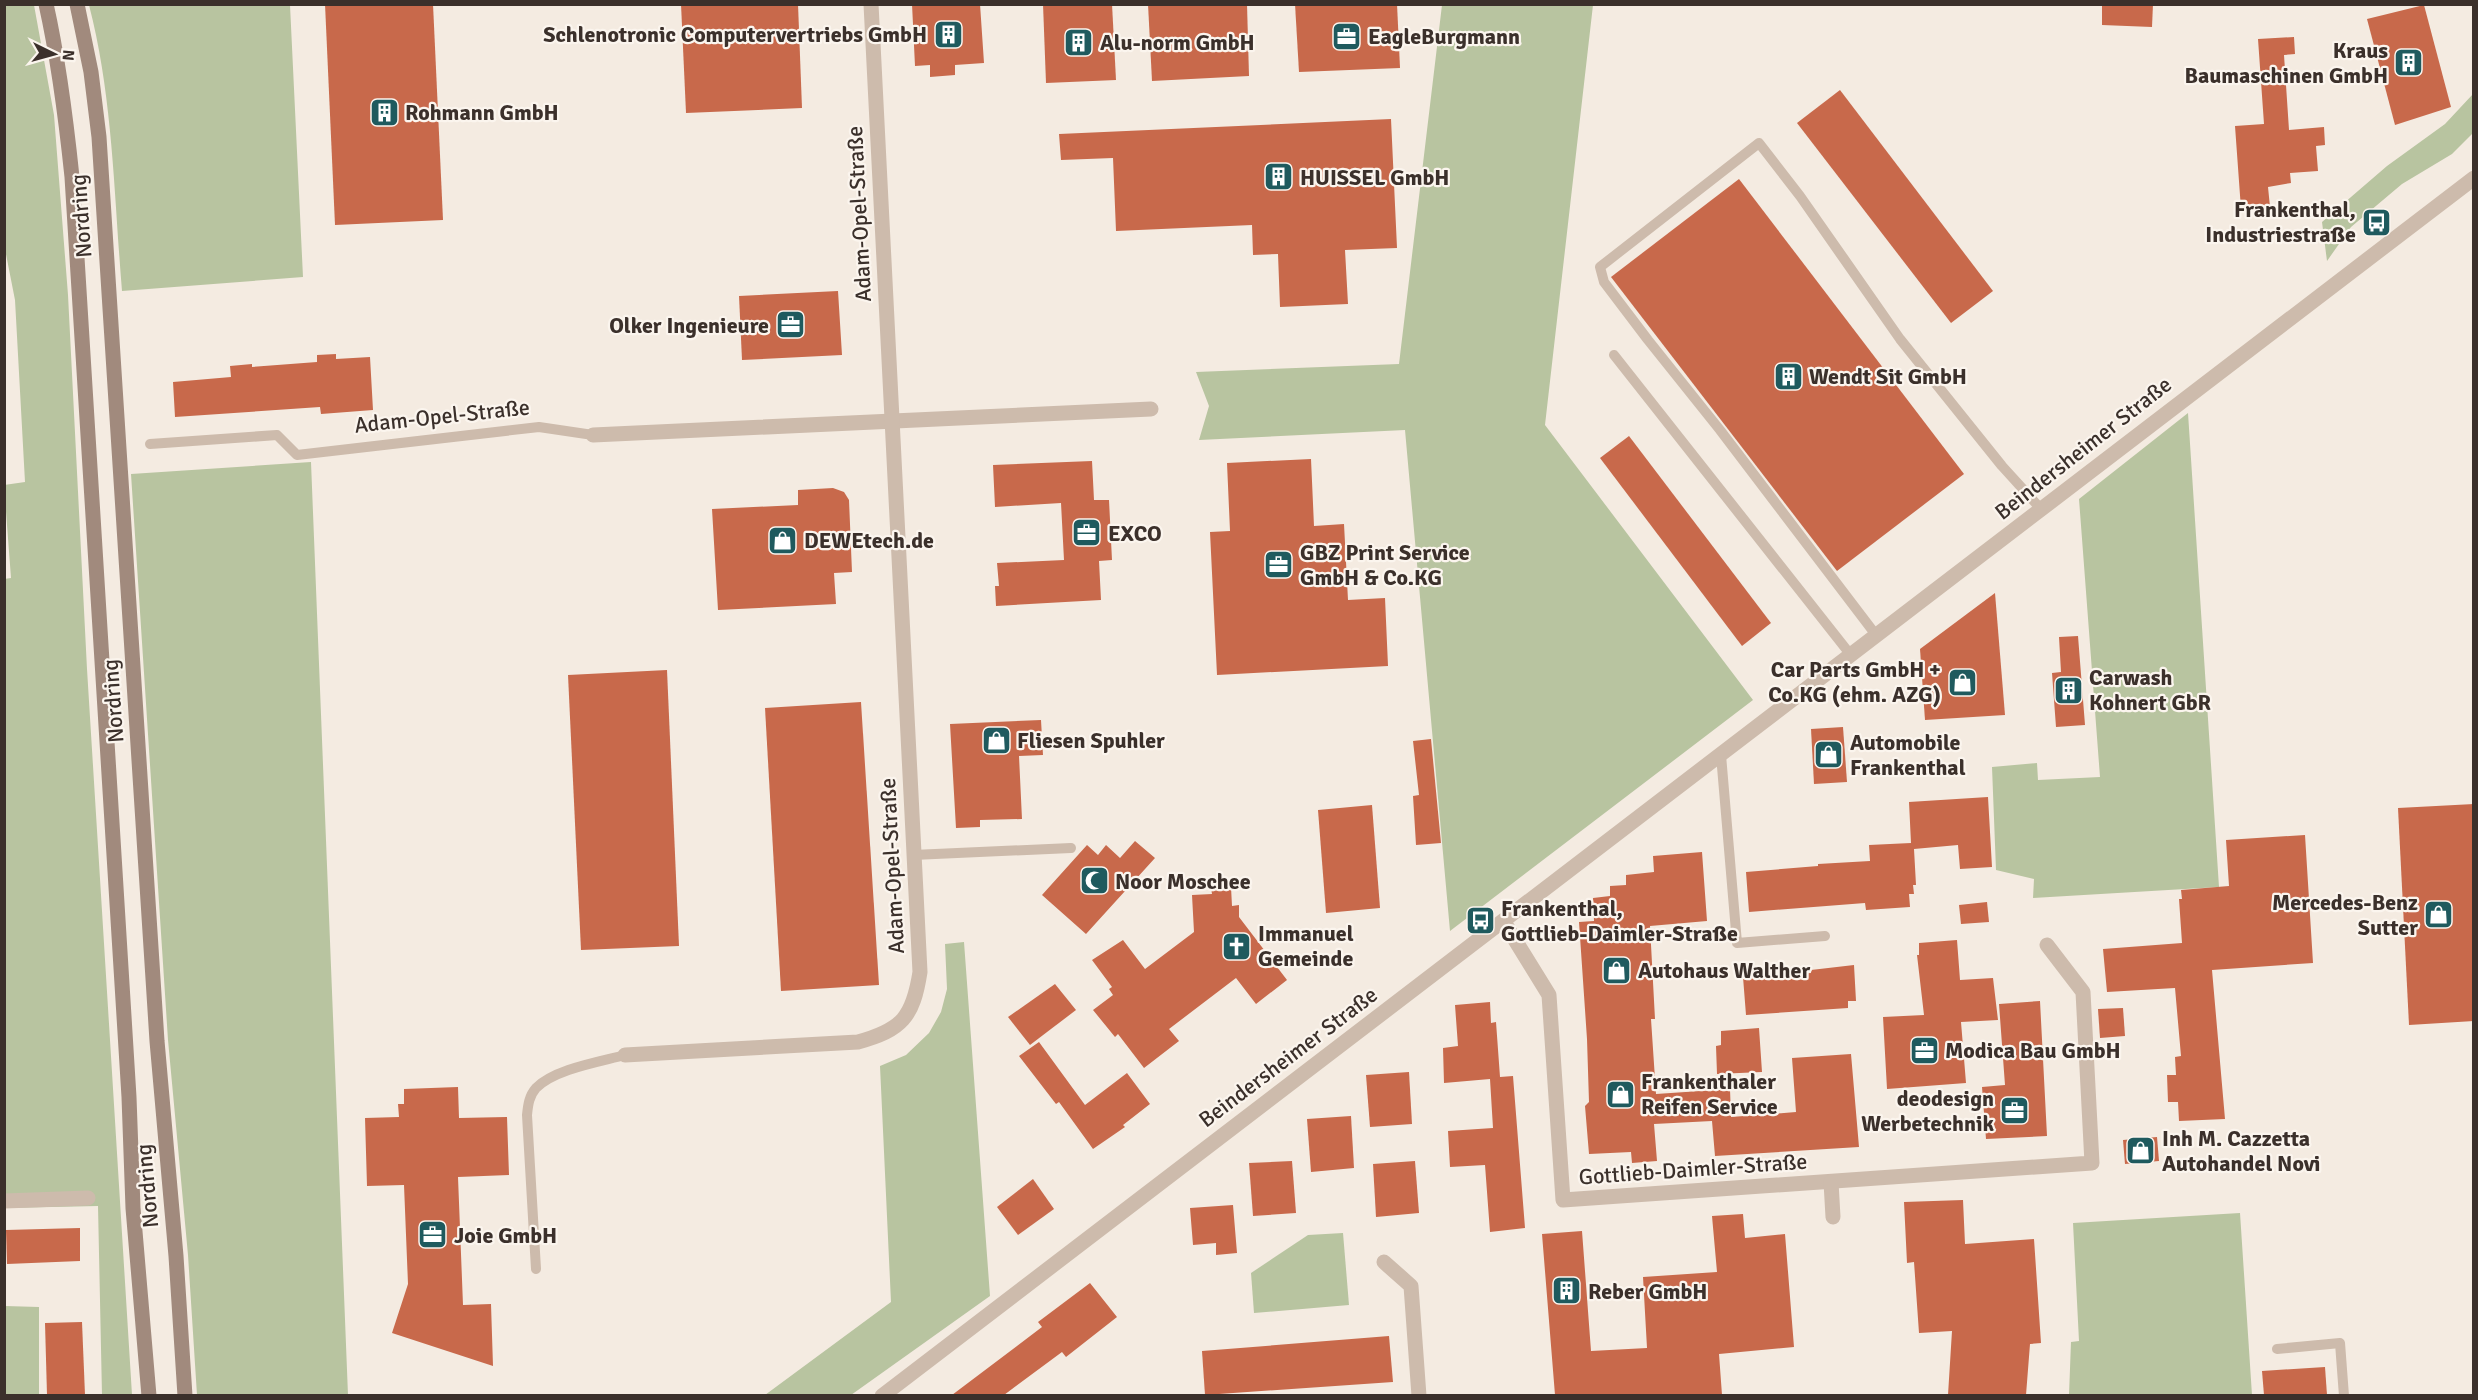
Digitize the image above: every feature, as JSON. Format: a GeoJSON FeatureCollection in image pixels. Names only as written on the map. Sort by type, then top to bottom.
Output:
{"type":"FeatureCollection","features":[{"type":"Feature","properties":{"kind":"main road","name":"Nordring"},"geometry":{"type":"LineString","coordinates":[[46,4],[56,50],[66,117],[72,189],[129,1097],[133,1208],[149,1395]]}},
{"type":"Feature","properties":{"kind":"main road","name":"Nordring"},"geometry":{"type":"LineString","coordinates":[[77,4],[91,72],[99,137],[157,1041],[176,1256],[185,1395]]}},
{"type":"Feature","properties":{"kind":"street","name":"Adam-Opel-Straße"},"geometry":{"type":"LineString","coordinates":[[625,1055],[858,1042],[883,1036],[905,1019],[916,997],[920,972],[871,4]]}},
{"type":"Feature","properties":{"kind":"street","name":"Beindersheimer Straße"},"geometry":{"type":"LineString","coordinates":[[882,1395],[1504,922],[2474,178]]}},
{"type":"Feature","properties":{"kind":"street","name":"Adam-Opel-Straße"},"geometry":{"type":"LineString","coordinates":[[593,435],[1151,410]]}},
{"type":"Feature","properties":{"kind":"street","name":"Gottlieb-Daimler-Straße"},"geometry":{"type":"LineString","coordinates":[[1504,922],[1549,995],[1563,1200],[2092,1163],[2082,992],[2047,945]]}},
{"type":"Feature","properties":{"kind":"street","name":"Gottlieb-Daimler-Straße"},"geometry":{"type":"LineString","coordinates":[[1831,1182],[1833,1217]]}},
{"type":"Feature","properties":{"kind":"street"},"geometry":{"type":"LineString","coordinates":[[4,1201],[88,1198]]}},
{"type":"Feature","properties":{"kind":"street"},"geometry":{"type":"LineString","coordinates":[[1384,1262],[1411,1286],[1419,1395]]}},
{"type":"Feature","properties":{"kind":"lane"},"geometry":{"type":"LineString","coordinates":[[1876,635],[1604,282],[1600,267],[1759,143],[1800,196],[1900,339],[2002,466],[2041,509]]}},
{"type":"Feature","properties":{"kind":"lane"},"geometry":{"type":"LineString","coordinates":[[1614,356],[1851,654]]}},
{"type":"Feature","properties":{"kind":"lane","name":"Adam-Opel-Straße"},"geometry":{"type":"LineString","coordinates":[[150,444],[277,435],[297,455],[539,427],[593,435]]}},
{"type":"Feature","properties":{"kind":"lane"},"geometry":{"type":"LineString","coordinates":[[1721,755],[1737,943],[1825,936]]}},
{"type":"Feature","properties":{"kind":"lane"},"geometry":{"type":"LineString","coordinates":[[914,855],[1071,848]]}},
{"type":"Feature","properties":{"kind":"lane"},"geometry":{"type":"LineString","coordinates":[[536,1269],[527,1115],[529,1100],[536,1089],[548,1080],[573,1069],[625,1055]]}},
{"type":"Feature","properties":{"kind":"lane"},"geometry":{"type":"LineString","coordinates":[[2277,1349],[2340,1343],[2344,1395]]}},
{"type":"Feature","properties":{"kind":"green space"},"geometry":{"type":"Polygon","coordinates":[[[4,5],[34,5],[54,115],[68,295],[87,669],[132,1395],[102,1395],[98,1206],[5,1208],[4,579],[11,578],[4,485],[25,482],[15,300],[4,244],[4,5]]]}},
{"type":"Feature","properties":{"kind":"green space"},"geometry":{"type":"Polygon","coordinates":[[[89,5],[290,5],[303,277],[122,291],[108,111],[89,5]]]}},
{"type":"Feature","properties":{"kind":"green space"},"geometry":{"type":"Polygon","coordinates":[[[1442,5],[1593,5],[1545,425],[1753,700],[1450,931],[1405,430],[1199,440],[1209,406],[1196,372],[1399,364],[1442,5]]]}},
{"type":"Feature","properties":{"kind":"green space"},"geometry":{"type":"Polygon","coordinates":[[[2473,94],[2473,133],[2452,154],[2402,184],[2351,227],[2327,261],[2322,222],[2387,166],[2445,124],[2473,94]]]}},
{"type":"Feature","properties":{"kind":"green space"},"geometry":{"type":"Polygon","coordinates":[[[2188,413],[2219,887],[2033,898],[2034,879],[1996,870],[1992,767],[2037,763],[2038,780],[2100,777],[2079,499],[2188,413]]]}},
{"type":"Feature","properties":{"kind":"green space"},"geometry":{"type":"Polygon","coordinates":[[[311,462],[348,1395],[197,1395],[188,1255],[168,1040],[131,474],[311,462]]]}},
{"type":"Feature","properties":{"kind":"green space"},"geometry":{"type":"Polygon","coordinates":[[[964,942],[990,1296],[851,1395],[765,1395],[891,1302],[880,1066],[906,1055],[929,1033],[941,1012],[947,989],[945,944],[964,942]]]}},
{"type":"Feature","properties":{"kind":"green space"},"geometry":{"type":"Polygon","coordinates":[[[2240,1213],[2252,1395],[2069,1395],[2071,1342],[2079,1341],[2073,1223],[2240,1213]]]}},
{"type":"Feature","properties":{"kind":"green space"},"geometry":{"type":"Polygon","coordinates":[[[1343,1233],[1349,1305],[1254,1313],[1251,1273],[1308,1235],[1343,1233]]]}},
{"type":"Feature","properties":{"kind":"green space"},"geometry":{"type":"Polygon","coordinates":[[[5,1306],[39,1307],[39,1395],[5,1395],[5,1306]]]}},
{"type":"Feature","properties":{"kind":"building","name":"Rohmann GmbH"},"geometry":{"type":"Polygon","coordinates":[[[325,4],[433,4],[443,220],[335,225],[325,4]]]}},
{"type":"Feature","properties":{"kind":"building"},"geometry":{"type":"Polygon","coordinates":[[[681,4],[798,4],[802,108],[686,113],[681,4]]]}},
{"type":"Feature","properties":{"kind":"building","name":"Schlenotronic Computervertriebs GmbH"},"geometry":{"type":"Polygon","coordinates":[[[912,4],[980,4],[984,63],[955,65],[955,75],[930,77],[930,65],[915,66],[912,4]]]}},
{"type":"Feature","properties":{"kind":"building","name":"Alu-norm GmbH"},"geometry":{"type":"Polygon","coordinates":[[[1043,4],[1112,4],[1116,80],[1046,83],[1043,4]]]}},
{"type":"Feature","properties":{"kind":"building"},"geometry":{"type":"Polygon","coordinates":[[[1148,4],[1247,4],[1249,76],[1152,81],[1148,4]]]}},
{"type":"Feature","properties":{"kind":"building","name":"EagleBurgmann"},"geometry":{"type":"Polygon","coordinates":[[[1295,4],[1397,4],[1400,68],[1299,72],[1295,4]]]}},
{"type":"Feature","properties":{"kind":"building","name":"Kraus Baumaschinen GmbH"},"geometry":{"type":"Polygon","coordinates":[[[2102,4],[2153,4],[2152,27],[2102,25],[2102,4]]]}},
{"type":"Feature","properties":{"kind":"building","name":"Kraus Baumaschinen GmbH"},"geometry":{"type":"Polygon","coordinates":[[[2424,5],[2451,107],[2395,125],[2367,19],[2424,5]]]}},
{"type":"Feature","properties":{"kind":"building"},"geometry":{"type":"Polygon","coordinates":[[[2294,37],[2295,54],[2284,55],[2289,130],[2324,127],[2325,145],[2316,146],[2318,171],[2290,173],[2291,183],[2268,187],[2270,207],[2241,209],[2235,126],[2264,124],[2258,39],[2294,37]]]}},
{"type":"Feature","properties":{"kind":"building"},"geometry":{"type":"Polygon","coordinates":[[[1840,90],[1993,291],[1951,323],[1797,123],[1840,90]]]}},
{"type":"Feature","properties":{"kind":"building","name":"HUISSEL GmbH"},"geometry":{"type":"Polygon","coordinates":[[[1391,119],[1397,248],[1345,250],[1348,304],[1280,307],[1278,254],[1253,255],[1252,225],[1116,231],[1113,158],[1061,160],[1059,134],[1391,119]]]}},
{"type":"Feature","properties":{"kind":"building","name":"Wendt Sit GmbH"},"geometry":{"type":"Polygon","coordinates":[[[1739,179],[1964,474],[1837,571],[1611,277],[1739,179]]]}},
{"type":"Feature","properties":{"kind":"building","name":"Olker Ingenieure"},"geometry":{"type":"Polygon","coordinates":[[[838,291],[842,355],[742,360],[739,296],[838,291]]]}},
{"type":"Feature","properties":{"kind":"building"},"geometry":{"type":"Polygon","coordinates":[[[336,354],[336,359],[370,357],[373,410],[321,414],[320,407],[175,417],[173,382],[231,377],[230,366],[252,364],[252,367],[317,362],[317,355],[336,354]]]}},
{"type":"Feature","properties":{"kind":"building"},"geometry":{"type":"Polygon","coordinates":[[[1629,436],[1771,623],[1742,646],[1600,458],[1629,436]]]}},
{"type":"Feature","properties":{"kind":"building","name":"GBZ Print Service GmbH & Co.KG"},"geometry":{"type":"Polygon","coordinates":[[[1311,459],[1314,526],[1344,524],[1348,600],[1385,598],[1388,666],[1217,675],[1210,532],[1230,531],[1227,463],[1311,459]]]}},
{"type":"Feature","properties":{"kind":"building","name":"EXCO"},"geometry":{"type":"Polygon","coordinates":[[[1092,461],[1094,500],[1109,500],[1112,560],[1099,561],[1101,600],[996,606],[995,586],[999,586],[997,563],[1064,560],[1061,503],[995,507],[993,465],[1092,461]]]}},
{"type":"Feature","properties":{"kind":"building","name":"DEWEtech.de"},"geometry":{"type":"Polygon","coordinates":[[[833,488],[844,492],[849,500],[852,572],[834,573],[836,604],[718,610],[712,509],[798,505],[798,490],[833,488]]]}},
{"type":"Feature","properties":{"kind":"building","name":"Car Parts GmbH + Co.KG (ehm. AZG)"},"geometry":{"type":"Polygon","coordinates":[[[1995,593],[2005,715],[1925,720],[1920,649],[1995,593]]]}},
{"type":"Feature","properties":{"kind":"building","name":"Carwash Kohnert GbR"},"geometry":{"type":"Polygon","coordinates":[[[2078,636],[2085,725],[2056,727],[2052,673],[2061,672],[2059,637],[2078,636]]]}},
{"type":"Feature","properties":{"kind":"building"},"geometry":{"type":"Polygon","coordinates":[[[667,670],[679,946],[581,950],[568,675],[667,670]]]}},
{"type":"Feature","properties":{"kind":"building"},"geometry":{"type":"Polygon","coordinates":[[[861,702],[879,985],[781,991],[765,708],[861,702]]]}},
{"type":"Feature","properties":{"kind":"building"},"geometry":{"type":"Polygon","coordinates":[[[1041,720],[1043,755],[1019,756],[1022,819],[980,820],[980,827],[956,828],[950,724],[1041,720]]]}},
{"type":"Feature","properties":{"kind":"building","name":"Automobile Frankenthal"},"geometry":{"type":"Polygon","coordinates":[[[1843,727],[1847,782],[1814,784],[1811,729],[1843,727]]]}},
{"type":"Feature","properties":{"kind":"building"},"geometry":{"type":"Polygon","coordinates":[[[1431,739],[1441,843],[1416,845],[1413,796],[1419,795],[1413,741],[1431,739]]]}},
{"type":"Feature","properties":{"kind":"building"},"geometry":{"type":"Polygon","coordinates":[[[1988,797],[1992,867],[1960,869],[1958,845],[1914,849],[1916,885],[1913,885],[1914,894],[1909,894],[1910,907],[1866,910],[1865,903],[1749,912],[1746,872],[1870,861],[1869,845],[1911,843],[1909,802],[1988,797]]]}},
{"type":"Feature","properties":{"kind":"building","name":"Mercedes-Benz Sutter"},"geometry":{"type":"Polygon","coordinates":[[[2474,804],[2474,1021],[2409,1025],[2398,808],[2474,804]]]}},
{"type":"Feature","properties":{"kind":"building"},"geometry":{"type":"Polygon","coordinates":[[[1372,805],[1380,908],[1326,913],[1318,810],[1372,805]]]}},
{"type":"Feature","properties":{"kind":"building"},"geometry":{"type":"Polygon","coordinates":[[[2305,835],[2313,963],[2212,970],[2225,1119],[2179,1121],[2178,1102],[2168,1102],[2167,1075],[2176,1075],[2175,1057],[2181,1056],[2175,988],[2107,992],[2103,949],[2182,943],[2179,899],[2182,899],[2181,890],[2229,886],[2226,840],[2305,835]]]}},
{"type":"Feature","properties":{"kind":"building","name":"Noor Moschee"},"geometry":{"type":"Polygon","coordinates":[[[1135,841],[1155,858],[1086,934],[1042,895],[1087,845],[1098,855],[1106,845],[1120,858],[1135,841]]]}},
{"type":"Feature","properties":{"kind":"building"},"geometry":{"type":"Polygon","coordinates":[[[1702,852],[1707,921],[1650,926],[1655,1019],[1651,1019],[1656,1094],[1730,1089],[1731,1117],[1796,1112],[1792,1058],[1851,1054],[1859,1147],[1715,1156],[1712,1121],[1654,1124],[1657,1161],[1632,1163],[1631,1152],[1589,1154],[1585,1106],[1589,1102],[1587,1039],[1579,922],[1594,921],[1593,898],[1610,896],[1610,886],[1626,885],[1626,875],[1654,872],[1653,856],[1702,852]]]}},
{"type":"Feature","properties":{"kind":"building"},"geometry":{"type":"Polygon","coordinates":[[[1231,887],[1232,906],[1239,905],[1239,917],[1287,980],[1256,1004],[1236,978],[1169,1029],[1179,1041],[1144,1068],[1118,1034],[1115,1037],[1093,1010],[1113,995],[1109,989],[1112,987],[1092,960],[1123,940],[1145,969],[1194,932],[1192,895],[1212,894],[1211,888],[1231,887]]]}},
{"type":"Feature","properties":{"kind":"building"},"geometry":{"type":"Polygon","coordinates":[[[1987,902],[1989,922],[1961,924],[1959,905],[1987,902]]]}},
{"type":"Feature","properties":{"kind":"building"},"geometry":{"type":"Polygon","coordinates":[[[1957,940],[1960,980],[1993,978],[1998,1020],[1961,1022],[1966,1083],[1887,1089],[1883,1017],[1924,1015],[1917,955],[1919,955],[1919,943],[1957,940]]]}},
{"type":"Feature","properties":{"kind":"building"},"geometry":{"type":"Polygon","coordinates":[[[1854,965],[1856,1001],[1848,1001],[1848,1008],[1746,1015],[1743,977],[1811,973],[1811,970],[1854,965]]]}},
{"type":"Feature","properties":{"kind":"building"},"geometry":{"type":"Polygon","coordinates":[[[1055,984],[1076,1010],[1030,1045],[1008,1017],[1055,984]]]}},
{"type":"Feature","properties":{"kind":"building"},"geometry":{"type":"Polygon","coordinates":[[[2040,1001],[2047,1136],[1986,1139],[1982,1087],[2005,1085],[1999,1004],[2040,1001]]]}},
{"type":"Feature","properties":{"kind":"building"},"geometry":{"type":"Polygon","coordinates":[[[1490,1002],[1491,1023],[1496,1022],[1500,1077],[1513,1076],[1525,1228],[1490,1232],[1485,1165],[1450,1167],[1448,1131],[1493,1128],[1490,1079],[1444,1083],[1443,1048],[1458,1046],[1455,1005],[1490,1002]]]}},
{"type":"Feature","properties":{"kind":"building"},"geometry":{"type":"Polygon","coordinates":[[[2123,1008],[2125,1036],[2100,1038],[2098,1009],[2123,1008]]]}},
{"type":"Feature","properties":{"kind":"building"},"geometry":{"type":"Polygon","coordinates":[[[1759,1028],[1762,1072],[1717,1074],[1716,1046],[1721,1045],[1721,1031],[1759,1028]]]}},
{"type":"Feature","properties":{"kind":"building"},"geometry":{"type":"Polygon","coordinates":[[[1039,1042],[1085,1105],[1127,1073],[1150,1104],[1123,1125],[1125,1127],[1093,1149],[1059,1102],[1056,1104],[1019,1056],[1039,1042]]]}},
{"type":"Feature","properties":{"kind":"building"},"geometry":{"type":"Polygon","coordinates":[[[1409,1072],[1412,1124],[1370,1127],[1366,1075],[1409,1072]]]}},
{"type":"Feature","properties":{"kind":"building","name":"Joie GmbH"},"geometry":{"type":"Polygon","coordinates":[[[458,1087],[459,1118],[507,1117],[509,1175],[458,1177],[463,1305],[491,1304],[493,1366],[392,1333],[408,1284],[404,1185],[367,1186],[365,1118],[399,1117],[398,1104],[404,1104],[404,1089],[458,1087]]]}},
{"type":"Feature","properties":{"kind":"building"},"geometry":{"type":"Polygon","coordinates":[[[1351,1116],[1354,1168],[1311,1172],[1307,1119],[1351,1116]]]}},
{"type":"Feature","properties":{"kind":"building","name":"Inh M. Cazzetta Autohandel Novi"},"geometry":{"type":"Polygon","coordinates":[[[2157,1137],[2159,1161],[2125,1164],[2123,1140],[2157,1137]]]}},
{"type":"Feature","properties":{"kind":"building"},"geometry":{"type":"Polygon","coordinates":[[[1292,1161],[1296,1213],[1253,1216],[1249,1163],[1292,1161]]]}},
{"type":"Feature","properties":{"kind":"building"},"geometry":{"type":"Polygon","coordinates":[[[1415,1161],[1419,1213],[1376,1217],[1373,1164],[1415,1161]]]}},
{"type":"Feature","properties":{"kind":"building"},"geometry":{"type":"Polygon","coordinates":[[[1033,1179],[1054,1209],[1018,1235],[997,1207],[1033,1179]]]}},
{"type":"Feature","properties":{"kind":"building"},"geometry":{"type":"Polygon","coordinates":[[[1963,1200],[1965,1244],[2034,1239],[2041,1343],[2030,1344],[2026,1395],[1948,1395],[1952,1331],[1919,1333],[1914,1262],[1907,1263],[1904,1202],[1963,1200]]]}},
{"type":"Feature","properties":{"kind":"building"},"geometry":{"type":"Polygon","coordinates":[[[1233,1205],[1237,1253],[1216,1255],[1216,1243],[1193,1245],[1190,1208],[1233,1205]]]}},
{"type":"Feature","properties":{"kind":"building"},"geometry":{"type":"Polygon","coordinates":[[[1743,1214],[1745,1238],[1785,1234],[1794,1347],[1719,1354],[1722,1395],[1555,1395],[1542,1234],[1582,1231],[1591,1351],[1647,1348],[1643,1277],[1717,1272],[1712,1216],[1743,1214]]]}},
{"type":"Feature","properties":{"kind":"building"},"geometry":{"type":"Polygon","coordinates":[[[80,1228],[80,1261],[7,1264],[6,1230],[80,1228]]]}},
{"type":"Feature","properties":{"kind":"building"},"geometry":{"type":"Polygon","coordinates":[[[1090,1283],[1117,1317],[1066,1357],[1062,1352],[1004,1395],[952,1395],[1042,1327],[1038,1322],[1090,1283]]]}},
{"type":"Feature","properties":{"kind":"building"},"geometry":{"type":"Polygon","coordinates":[[[82,1322],[85,1395],[47,1395],[45,1323],[82,1322]]]}},
{"type":"Feature","properties":{"kind":"building"},"geometry":{"type":"Polygon","coordinates":[[[1389,1336],[1393,1382],[1205,1395],[1202,1351],[1389,1336]]]}},
{"type":"Feature","properties":{"kind":"building"},"geometry":{"type":"Polygon","coordinates":[[[2325,1367],[2327,1395],[2264,1395],[2262,1371],[2325,1367]]]}},
{"type":"Feature","properties":{"kind":"place","name":"Schlenotronic Computervertriebs GmbH"},"geometry":{"type":"Point","coordinates":[948,34]}},
{"type":"Feature","properties":{"kind":"place","name":"EagleBurgmann"},"geometry":{"type":"Point","coordinates":[1347,36]}},
{"type":"Feature","properties":{"kind":"place","name":"Alu-norm GmbH"},"geometry":{"type":"Point","coordinates":[1079,42]}},
{"type":"Feature","properties":{"kind":"place","name":"Kraus Baumaschinen GmbH"},"geometry":{"type":"Point","coordinates":[2409,63]}},
{"type":"Feature","properties":{"kind":"place","name":"Rohmann GmbH"},"geometry":{"type":"Point","coordinates":[384,112]}},
{"type":"Feature","properties":{"kind":"place","name":"HUISSEL GmbH"},"geometry":{"type":"Point","coordinates":[1279,177]}},
{"type":"Feature","properties":{"kind":"place","name":"Frankenthal, Industriestraße"},"geometry":{"type":"Point","coordinates":[2377,222]}},
{"type":"Feature","properties":{"kind":"place","name":"Olker Ingenieure"},"geometry":{"type":"Point","coordinates":[790,325]}},
{"type":"Feature","properties":{"kind":"place","name":"Wendt Sit GmbH"},"geometry":{"type":"Point","coordinates":[1788,376]}},
{"type":"Feature","properties":{"kind":"place","name":"EXCO"},"geometry":{"type":"Point","coordinates":[1087,533]}},
{"type":"Feature","properties":{"kind":"place","name":"DEWEtech.de"},"geometry":{"type":"Point","coordinates":[783,540]}},
{"type":"Feature","properties":{"kind":"place","name":"GBZ Print Service GmbH & Co.KG"},"geometry":{"type":"Point","coordinates":[1279,565]}},
{"type":"Feature","properties":{"kind":"place","name":"Car Parts GmbH + Co.KG (ehm. AZG)"},"geometry":{"type":"Point","coordinates":[1962,682]}},
{"type":"Feature","properties":{"kind":"place","name":"Carwash Kohnert GbR"},"geometry":{"type":"Point","coordinates":[2068,690]}},
{"type":"Feature","properties":{"kind":"place","name":"Fliesen Spuhler"},"geometry":{"type":"Point","coordinates":[996,740]}},
{"type":"Feature","properties":{"kind":"place","name":"Automobile Frankenthal"},"geometry":{"type":"Point","coordinates":[1829,755]}},
{"type":"Feature","properties":{"kind":"place","name":"Noor Moschee"},"geometry":{"type":"Point","coordinates":[1094,881]}},
{"type":"Feature","properties":{"kind":"place","name":"Mercedes-Benz Sutter"},"geometry":{"type":"Point","coordinates":[2439,915]}},
{"type":"Feature","properties":{"kind":"place","name":"Frankenthal, Gottlieb-Daimler-Straße"},"geometry":{"type":"Point","coordinates":[1480,921]}},
{"type":"Feature","properties":{"kind":"place","name":"Immanuel Gemeinde"},"geometry":{"type":"Point","coordinates":[1237,946]}},
{"type":"Feature","properties":{"kind":"place","name":"Autohaus Walther"},"geometry":{"type":"Point","coordinates":[1617,970]}},
{"type":"Feature","properties":{"kind":"place","name":"Modica Bau GmbH"},"geometry":{"type":"Point","coordinates":[1924,1050]}},
{"type":"Feature","properties":{"kind":"place","name":"Frankenthaler Reifen Service"},"geometry":{"type":"Point","coordinates":[1620,1094]}},
{"type":"Feature","properties":{"kind":"place","name":"deodesign Werbetechnik"},"geometry":{"type":"Point","coordinates":[2015,1111]}},
{"type":"Feature","properties":{"kind":"place","name":"Inh M. Cazzetta Autohandel Novi"},"geometry":{"type":"Point","coordinates":[2141,1151]}},
{"type":"Feature","properties":{"kind":"place","name":"Joie GmbH"},"geometry":{"type":"Point","coordinates":[433,1235]}},
{"type":"Feature","properties":{"kind":"place","name":"Reber GmbH"},"geometry":{"type":"Point","coordinates":[1567,1291]}}]}
